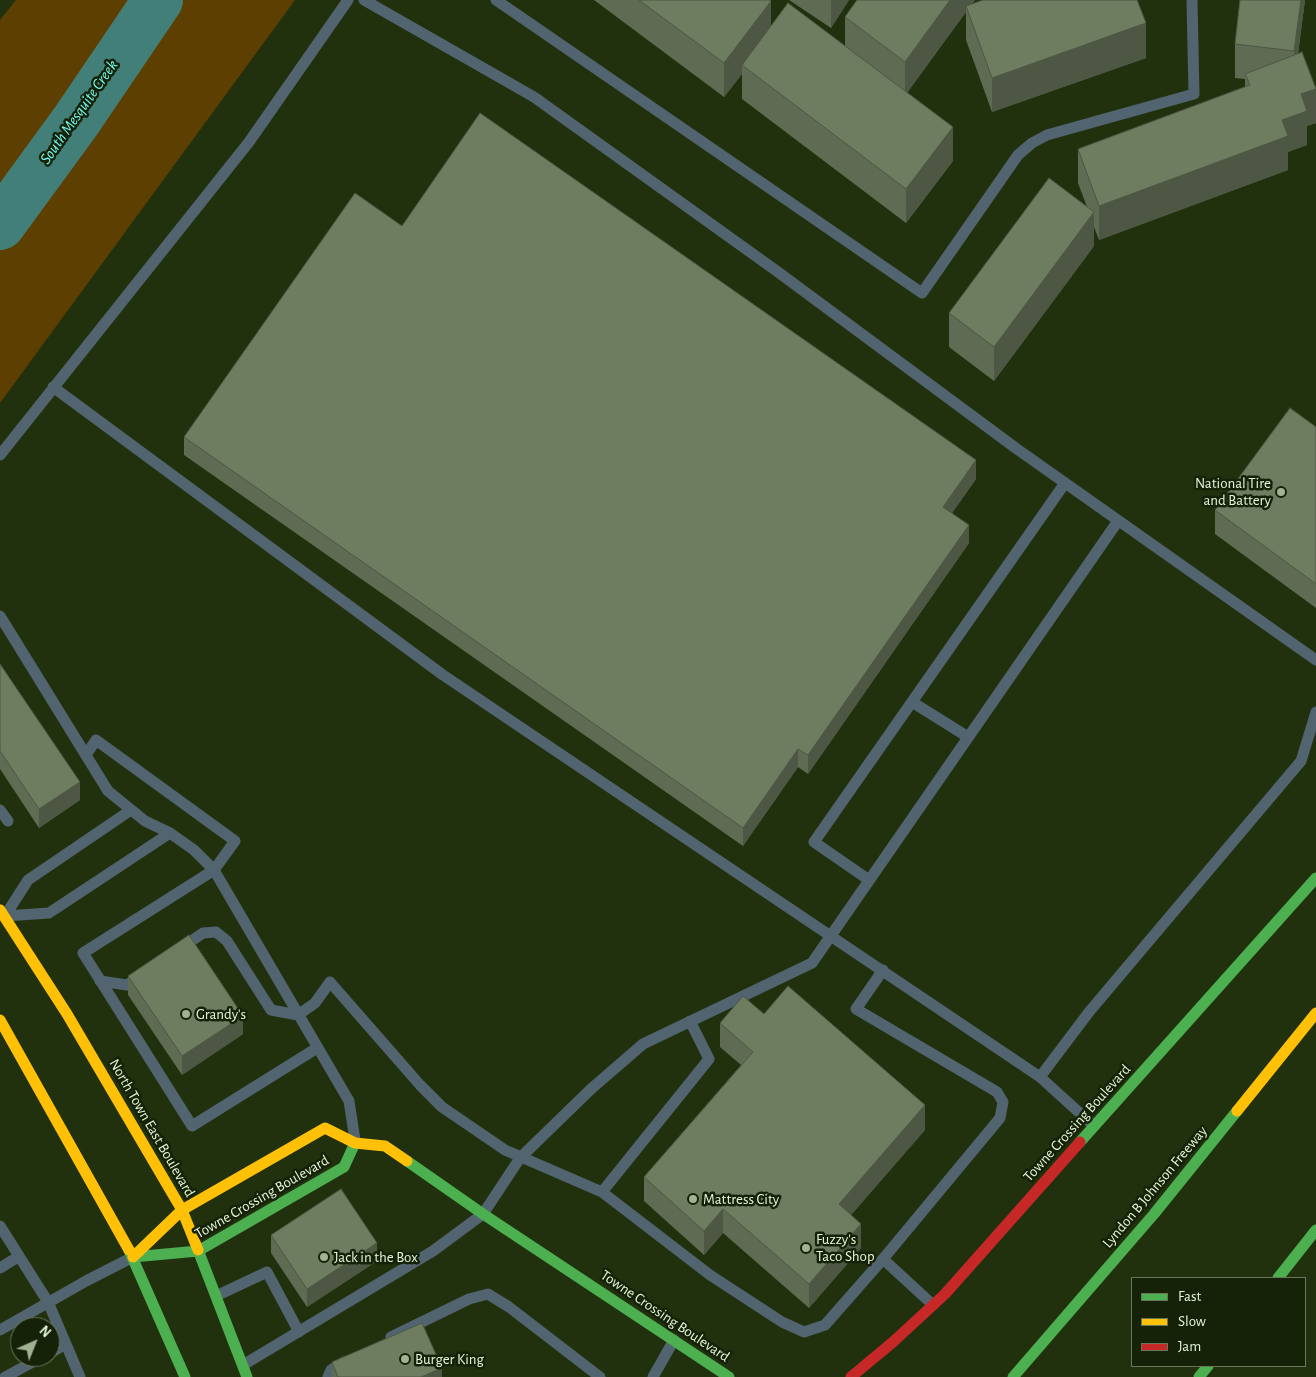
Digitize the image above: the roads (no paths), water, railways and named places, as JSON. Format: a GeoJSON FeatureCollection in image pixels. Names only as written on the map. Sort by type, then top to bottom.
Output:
{"type":"FeatureCollection","features":[{"type":"Feature","properties":{"kind":"main road","name":"Towne Crossing Boulevard"},"geometry":{"type":"LineString","coordinates":[[851,1377],[893,1342],[945,1294],[1316,878]]}},
{"type":"Feature","properties":{"kind":"main road","name":"North Town East Boulevard"},"geometry":{"type":"LineString","coordinates":[[2,915],[67,1014],[182,1210],[247,1377]]}},
{"type":"Feature","properties":{"kind":"main road","name":"Lyndon B Johnson Freeway"},"geometry":{"type":"LineString","coordinates":[[1013,1377],[1154,1214],[1316,1013]]}},
{"type":"Feature","properties":{"kind":"main road"},"geometry":{"type":"LineString","coordinates":[[0,1020],[133,1257],[185,1377]]}},
{"type":"Feature","properties":{"kind":"main road","name":"Towne Crossing Boulevard"},"geometry":{"type":"LineString","coordinates":[[133,1257],[182,1210],[325,1128],[355,1143],[384,1146],[729,1377]]}},
{"type":"Feature","properties":{"kind":"main road","name":"Towne Crossing Boulevard"},"geometry":{"type":"LineString","coordinates":[[133,1257],[198,1251],[344,1167],[355,1143]]}},
{"type":"Feature","properties":{"kind":"main road"},"geometry":{"type":"LineString","coordinates":[[1279,1277],[1316,1230]]}},
{"type":"Feature","properties":{"kind":"main road"},"geometry":{"type":"LineString","coordinates":[[1199,1377],[1207,1367]]}},
{"type":"Feature","properties":{"kind":"lane"},"geometry":{"type":"LineString","coordinates":[[0,454],[249,142],[348,0]]}},
{"type":"Feature","properties":{"kind":"lane"},"geometry":{"type":"LineString","coordinates":[[364,0],[534,97],[778,272],[1065,483],[1316,660]]}},
{"type":"Feature","properties":{"kind":"lane"},"geometry":{"type":"LineString","coordinates":[[496,0],[922,293],[1018,155],[1032,143],[1047,135],[1194,94],[1192,0]]}},
{"type":"Feature","properties":{"kind":"lane"},"geometry":{"type":"LineString","coordinates":[[53,388],[443,675],[1040,1077],[1094,1126]]}},
{"type":"Feature","properties":{"kind":"lane"},"geometry":{"type":"LineString","coordinates":[[869,880],[814,842],[1065,483]]}},
{"type":"Feature","properties":{"kind":"lane"},"geometry":{"type":"LineString","coordinates":[[243,1365],[433,1251],[483,1214],[520,1158],[591,1089],[643,1044],[812,963],[1118,521]]}},
{"type":"Feature","properties":{"kind":"lane"},"geometry":{"type":"LineString","coordinates":[[0,616],[108,791],[145,821],[170,833],[194,850],[214,870],[349,1101],[355,1143]]}},
{"type":"Feature","properties":{"kind":"lane"},"geometry":{"type":"LineString","coordinates":[[912,702],[968,736]]}},
{"type":"Feature","properties":{"kind":"lane"},"geometry":{"type":"LineString","coordinates":[[1040,1077],[1089,1012],[1301,761],[1316,712]]}},
{"type":"Feature","properties":{"kind":"lane"},"geometry":{"type":"LineString","coordinates":[[86,755],[96,740],[235,841],[214,870],[82,953],[192,1126],[317,1048]]}},
{"type":"Feature","properties":{"kind":"lane"},"geometry":{"type":"LineString","coordinates":[[0,810],[8,821]]}},
{"type":"Feature","properties":{"kind":"lane"},"geometry":{"type":"LineString","coordinates":[[2,915],[28,880],[131,810]]}},
{"type":"Feature","properties":{"kind":"lane"},"geometry":{"type":"LineString","coordinates":[[2,915],[50,913],[170,833]]}},
{"type":"Feature","properties":{"kind":"lane"},"geometry":{"type":"LineString","coordinates":[[173,954],[203,932],[216,932],[227,941],[272,1010],[298,1015],[315,1003],[330,982],[420,1085],[442,1107],[505,1150],[520,1158],[602,1192],[710,1275],[782,1322],[804,1332],[825,1325],[883,1259],[1000,1118],[1004,1102],[997,1092],[856,1009],[883,970]]}},
{"type":"Feature","properties":{"kind":"lane"},"geometry":{"type":"LineString","coordinates":[[100,981],[127,986],[150,970]]}},
{"type":"Feature","properties":{"kind":"lane"},"geometry":{"type":"LineString","coordinates":[[602,1192],[710,1058],[690,1021]]}},
{"type":"Feature","properties":{"kind":"lane"},"geometry":{"type":"LineString","coordinates":[[0,1226],[48,1302],[80,1377]]}},
{"type":"Feature","properties":{"kind":"lane"},"geometry":{"type":"LineString","coordinates":[[0,1268],[18,1257]]}},
{"type":"Feature","properties":{"kind":"lane"},"geometry":{"type":"LineString","coordinates":[[0,1330],[133,1257]]}},
{"type":"Feature","properties":{"kind":"lane"},"geometry":{"type":"LineString","coordinates":[[883,1259],[933,1305]]}},
{"type":"Feature","properties":{"kind":"lane"},"geometry":{"type":"LineString","coordinates":[[216,1296],[268,1272],[299,1332]]}},
{"type":"Feature","properties":{"kind":"lane"},"geometry":{"type":"LineString","coordinates":[[382,1342],[469,1299],[488,1294],[509,1307],[600,1377]]}},
{"type":"Feature","properties":{"kind":"lane"},"geometry":{"type":"LineString","coordinates":[[653,1377],[674,1340]]}},
{"type":"Feature","properties":{"kind":"lane"},"geometry":{"type":"LineString","coordinates":[[60,1347],[66,1344]]}},
{"type":"Feature","properties":{"kind":"lane"},"geometry":{"type":"LineString","coordinates":[[328,1377],[331,1370],[356,1355]]}},
{"type":"Feature","properties":{"kind":"lane"},"geometry":{"type":"LineString","coordinates":[[5,1377],[24,1367]]}},
{"type":"Feature","properties":{"kind":"waterway","name":"South Mesquite Creek"},"geometry":{"type":"LineString","coordinates":[[0,225],[76,121],[158,0]]}},
{"type":"Feature","properties":{"kind":"place","name":"National Tire and Battery"},"geometry":{"type":"Point","coordinates":[1281,492]}},
{"type":"Feature","properties":{"kind":"place","name":"Grandy's"},"geometry":{"type":"Point","coordinates":[186,1014]}},
{"type":"Feature","properties":{"kind":"place","name":"Mattress City"},"geometry":{"type":"Point","coordinates":[693,1199]}},
{"type":"Feature","properties":{"kind":"place","name":"Fuzzy's Taco Shop"},"geometry":{"type":"Point","coordinates":[806,1248]}},
{"type":"Feature","properties":{"kind":"place","name":"Jack in the Box"},"geometry":{"type":"Point","coordinates":[324,1257]}},
{"type":"Feature","properties":{"kind":"place","name":"Burger King"},"geometry":{"type":"Point","coordinates":[405,1359]}}]}
